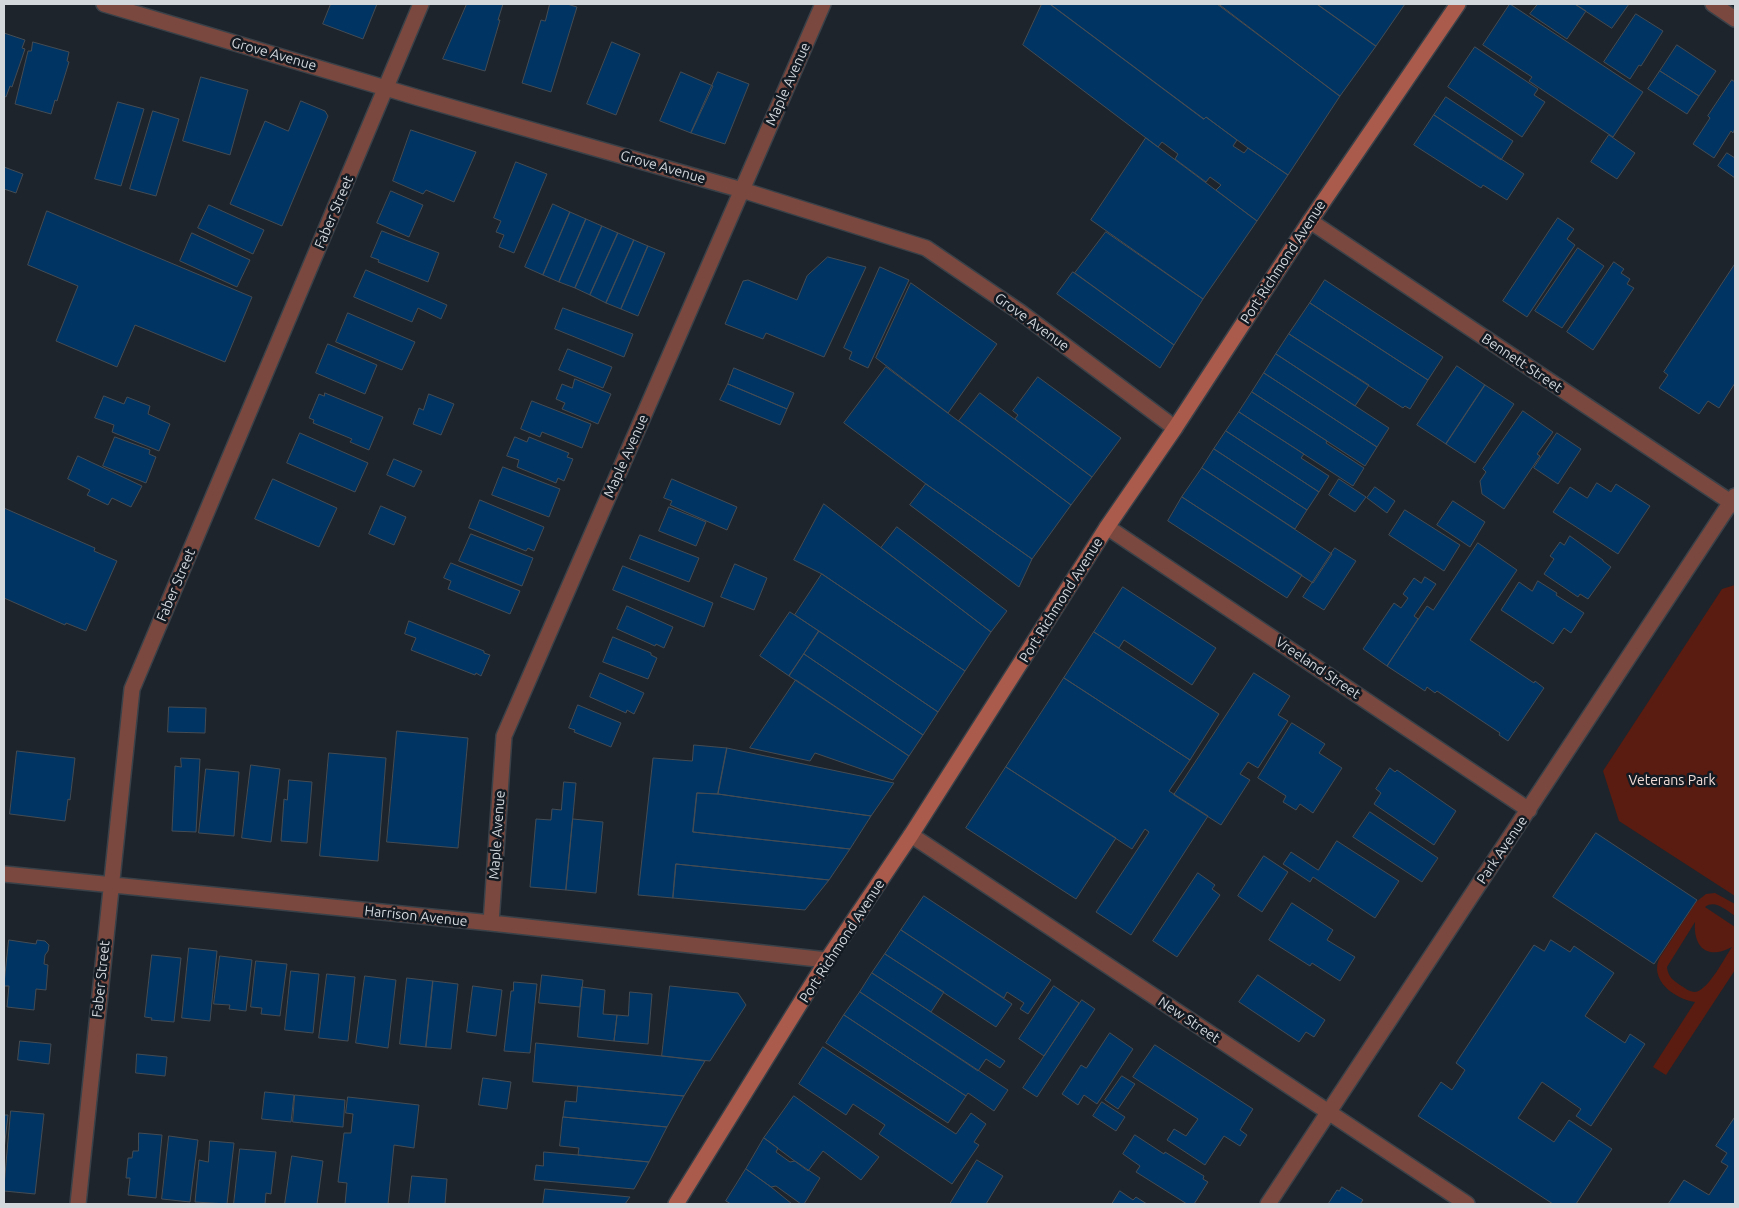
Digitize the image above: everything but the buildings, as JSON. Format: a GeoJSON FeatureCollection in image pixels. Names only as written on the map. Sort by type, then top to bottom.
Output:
{"type":"FeatureCollection","features":[{"type":"Feature","properties":{"kind":"street","name":"Grove Avenue"},"geometry":{"type":"LineString","coordinates":[[104,4],[386,88],[742,190],[926,248],[1020,312],[1174,428]]}},
{"type":"Feature","properties":{"kind":"street","name":"Faber Street"},"geometry":{"type":"LineString","coordinates":[[78,1204],[132,689],[421,4]]}},
{"type":"Feature","properties":{"kind":"street","name":"Maple Avenue"},"geometry":{"type":"LineString","coordinates":[[491,923],[504,736],[823,4]]}},
{"type":"Feature","properties":{"kind":"street","name":"Port Richmond Avenue"},"geometry":{"type":"LineString","coordinates":[[676,1204],[827,960],[912,835],[1108,527],[1310,221],[1458,4]]}},
{"type":"Feature","properties":{"kind":"street"},"geometry":{"type":"LineString","coordinates":[[1713,4],[1735,18]]}},
{"type":"Feature","properties":{"kind":"street","name":"Bennett Street"},"geometry":{"type":"LineString","coordinates":[[1310,221],[1734,501]]}},
{"type":"Feature","properties":{"kind":"street","name":"Park Avenue"},"geometry":{"type":"LineString","coordinates":[[1268,1204],[1734,501]]}},
{"type":"Feature","properties":{"kind":"street","name":"Vreeland Street"},"geometry":{"type":"LineString","coordinates":[[1108,527],[1529,810]]}},
{"type":"Feature","properties":{"kind":"street","name":"New Street"},"geometry":{"type":"LineString","coordinates":[[912,835],[1467,1204]]}},
{"type":"Feature","properties":{"kind":"street","name":"Harrison Avenue"},"geometry":{"type":"LineString","coordinates":[[4,874],[491,923],[827,960]]}},
{"type":"Feature","properties":{"kind":"green space","name":"Veterans Park"},"geometry":{"type":"Polygon","coordinates":[[[1735,585],[1735,896],[1619,821],[1603,771],[1722,589],[1735,585]]]}},
{"type":"Feature","properties":{"kind":"green space"},"geometry":{"type":"Polygon","coordinates":[[[1715,893],[1735,904],[1735,916],[1717,905],[1713,904],[1705,907],[1735,927],[1735,970],[1666,1075],[1653,1067],[1695,1002],[1672,993],[1661,981],[1657,965],[1660,957],[1696,902],[1706,894],[1715,893]],[[1695,922],[1667,967],[1668,973],[1673,980],[1687,990],[1695,992],[1711,980],[1732,947],[1723,951],[1709,952],[1700,945],[1695,931],[1695,922]]]}}]}
